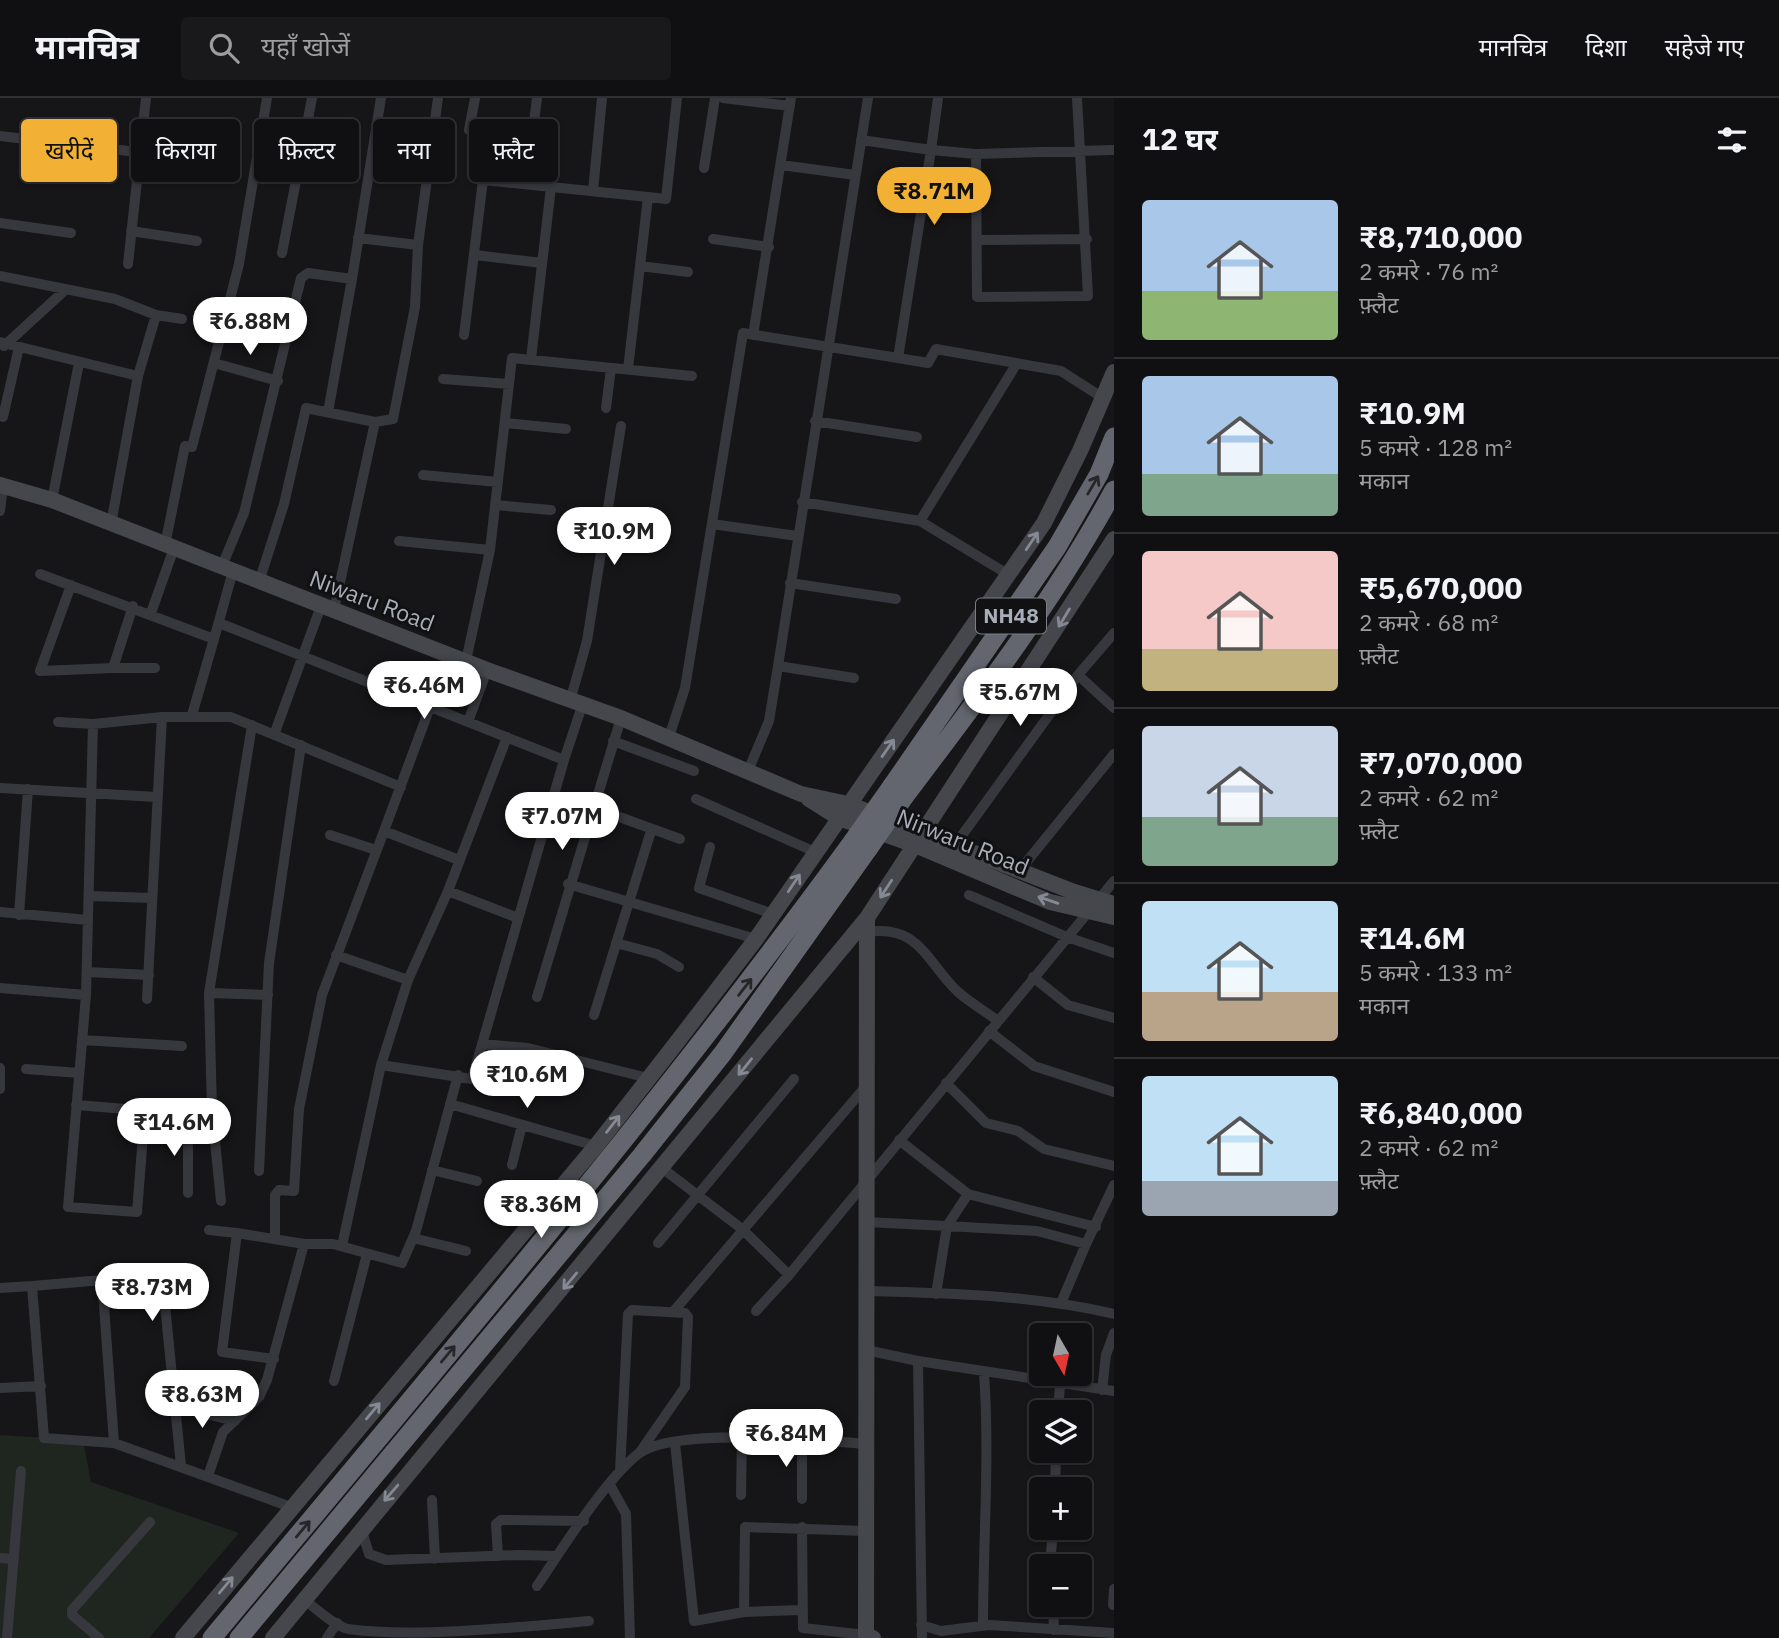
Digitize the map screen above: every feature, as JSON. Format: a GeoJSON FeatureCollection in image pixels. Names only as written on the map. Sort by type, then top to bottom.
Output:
{"type":"FeatureCollection","features":[{"type":"Feature","properties":{"kind":"highway","name":"NH48"},"geometry":{"type":"LineString","coordinates":[[239,1638],[723,1054],[1057,547],[1099,474],[1114,437]]}},
{"type":"Feature","properties":{"kind":"highway","name":"NH48"},"geometry":{"type":"LineString","coordinates":[[898,792],[1037,615],[1091,533],[1114,490]]}},
{"type":"Feature","properties":{"kind":"highway","name":"NH48"},"geometry":{"type":"LineString","coordinates":[[212,1638],[618,1150],[752,978],[861,845]]}},
{"type":"Feature","properties":{"kind":"street"},"geometry":{"type":"LineString","coordinates":[[144,119],[146,98]]}},
{"type":"Feature","properties":{"kind":"street"},"geometry":{"type":"LineString","coordinates":[[151,613],[170,547],[185,446],[192,447],[239,264],[267,98]]}},
{"type":"Feature","properties":{"kind":"street"},"geometry":{"type":"LineString","coordinates":[[282,253],[312,98]]}},
{"type":"Feature","properties":{"kind":"street"},"geometry":{"type":"LineString","coordinates":[[328,412],[381,98]]}},
{"type":"Feature","properties":{"kind":"street"},"geometry":{"type":"LineString","coordinates":[[260,582],[284,504],[306,408],[375,422],[393,419],[415,307],[418,245],[438,98]]}},
{"type":"Feature","properties":{"kind":"street"},"geometry":{"type":"LineString","coordinates":[[472,119],[475,98]]}},
{"type":"Feature","properties":{"kind":"street"},"geometry":{"type":"LineString","coordinates":[[534,119],[537,98]]}},
{"type":"Feature","properties":{"kind":"street"},"geometry":{"type":"LineString","coordinates":[[593,191],[602,98]]}},
{"type":"Feature","properties":{"kind":"street"},"geometry":{"type":"LineString","coordinates":[[464,335],[475,255],[477,179],[666,199],[677,98]]}},
{"type":"Feature","properties":{"kind":"street"},"geometry":{"type":"LineString","coordinates":[[705,169],[715,98]]}},
{"type":"Feature","properties":{"kind":"street"},"geometry":{"type":"LineString","coordinates":[[723,98],[791,102],[754,335]]}},
{"type":"Feature","properties":{"kind":"street"},"geometry":{"type":"LineString","coordinates":[[747,771],[769,721],[868,98]]}},
{"type":"Feature","properties":{"kind":"street"},"geometry":{"type":"LineString","coordinates":[[898,358],[938,98]]}},
{"type":"Feature","properties":{"kind":"street"},"geometry":{"type":"LineString","coordinates":[[976,154],[977,297],[1088,296],[1087,239],[1077,98]]}},
{"type":"Feature","properties":{"kind":"street"},"geometry":{"type":"LineString","coordinates":[[0,136],[131,151]]}},
{"type":"Feature","properties":{"kind":"street"},"geometry":{"type":"LineString","coordinates":[[861,140],[976,154],[1114,150]]}},
{"type":"Feature","properties":{"kind":"street"},"geometry":{"type":"LineString","coordinates":[[781,165],[855,175]]}},
{"type":"Feature","properties":{"kind":"street"},"geometry":{"type":"LineString","coordinates":[[128,264],[137,182]]}},
{"type":"Feature","properties":{"kind":"street"},"geometry":{"type":"LineString","coordinates":[[531,359],[551,187]]}},
{"type":"Feature","properties":{"kind":"street"},"geometry":{"type":"LineString","coordinates":[[628,369],[648,197]]}},
{"type":"Feature","properties":{"kind":"street"},"geometry":{"type":"LineString","coordinates":[[0,223],[71,233]]}},
{"type":"Feature","properties":{"kind":"street"},"geometry":{"type":"LineString","coordinates":[[131,232],[197,241]]}},
{"type":"Feature","properties":{"kind":"street"},"geometry":{"type":"LineString","coordinates":[[358,238],[418,245]]}},
{"type":"Feature","properties":{"kind":"street"},"geometry":{"type":"LineString","coordinates":[[713,239],[769,247]]}},
{"type":"Feature","properties":{"kind":"street"},"geometry":{"type":"LineString","coordinates":[[977,240],[1087,239]]}},
{"type":"Feature","properties":{"kind":"street"},"geometry":{"type":"LineString","coordinates":[[475,255],[542,263]]}},
{"type":"Feature","properties":{"kind":"street"},"geometry":{"type":"LineString","coordinates":[[640,266],[688,272]]}},
{"type":"Feature","properties":{"kind":"street"},"geometry":{"type":"LineString","coordinates":[[192,715],[219,623],[228,569],[278,381],[303,274],[352,279]]}},
{"type":"Feature","properties":{"kind":"street"},"geometry":{"type":"LineString","coordinates":[[0,275],[64,291],[115,299],[156,315],[182,320]]}},
{"type":"Feature","properties":{"kind":"street"},"geometry":{"type":"LineString","coordinates":[[2,345],[64,291]]}},
{"type":"Feature","properties":{"kind":"street"},"geometry":{"type":"LineString","coordinates":[[111,524],[138,376],[156,315]]}},
{"type":"Feature","properties":{"kind":"street"},"geometry":{"type":"LineString","coordinates":[[669,737],[685,688],[743,333],[928,363],[936,349],[1017,363],[1061,371],[1104,398]]}},
{"type":"Feature","properties":{"kind":"street"},"geometry":{"type":"LineString","coordinates":[[2,345],[138,376]]}},
{"type":"Feature","properties":{"kind":"street"},"geometry":{"type":"LineString","coordinates":[[3,417],[19,347]]}},
{"type":"Feature","properties":{"kind":"street"},"geometry":{"type":"LineString","coordinates":[[466,661],[490,550],[512,358],[691,376]]}},
{"type":"Feature","properties":{"kind":"street"},"geometry":{"type":"LineString","coordinates":[[52,500],[79,363]]}},
{"type":"Feature","properties":{"kind":"street"},"geometry":{"type":"LineString","coordinates":[[214,363],[278,381]]}},
{"type":"Feature","properties":{"kind":"street"},"geometry":{"type":"LineString","coordinates":[[920,521],[1017,363]]}},
{"type":"Feature","properties":{"kind":"street"},"geometry":{"type":"LineString","coordinates":[[606,408],[611,368]]}},
{"type":"Feature","properties":{"kind":"street"},"geometry":{"type":"LineString","coordinates":[[183,1638],[596,1146],[756,939],[1044,523],[1114,372]]}},
{"type":"Feature","properties":{"kind":"street"},"geometry":{"type":"LineString","coordinates":[[443,379],[509,384]]}},
{"type":"Feature","properties":{"kind":"street"},"geometry":{"type":"LineString","coordinates":[[815,421],[917,437]]}},
{"type":"Feature","properties":{"kind":"street"},"geometry":{"type":"LineString","coordinates":[[274,735],[304,656],[328,608],[375,422]]}},
{"type":"Feature","properties":{"kind":"street"},"geometry":{"type":"LineString","coordinates":[[505,423],[566,429]]}},
{"type":"Feature","properties":{"kind":"street"},"geometry":{"type":"LineString","coordinates":[[381,1065],[472,1079],[564,760],[587,641],[621,426]]}},
{"type":"Feature","properties":{"kind":"street"},"geometry":{"type":"LineString","coordinates":[[423,475],[498,482]]}},
{"type":"Feature","properties":{"kind":"street"},"geometry":{"type":"LineString","coordinates":[[0,511],[2,485]]}},
{"type":"Feature","properties":{"kind":"street","name":"Niwaru Road"},"geometry":{"type":"LineString","coordinates":[[2,485],[52,500],[487,670],[621,718],[801,794],[848,804],[920,839]]}},
{"type":"Feature","properties":{"kind":"street"},"geometry":{"type":"LineString","coordinates":[[802,502],[920,521],[1009,575]]}},
{"type":"Feature","properties":{"kind":"street"},"geometry":{"type":"LineString","coordinates":[[495,505],[551,510]]}},
{"type":"Feature","properties":{"kind":"street"},"geometry":{"type":"LineString","coordinates":[[712,524],[797,536]]}},
{"type":"Feature","properties":{"kind":"street"},"geometry":{"type":"LineString","coordinates":[[273,1638],[361,1528],[867,925],[1114,539]]}},
{"type":"Feature","properties":{"kind":"street"},"geometry":{"type":"LineString","coordinates":[[399,541],[490,550]]}},
{"type":"Feature","properties":{"kind":"street"},"geometry":{"type":"LineString","coordinates":[[40,574],[133,606],[214,639]]}},
{"type":"Feature","properties":{"kind":"street"},"geometry":{"type":"LineString","coordinates":[[790,583],[896,599]]}},
{"type":"Feature","properties":{"kind":"street"},"geometry":{"type":"LineString","coordinates":[[71,585],[40,671],[155,668]]}},
{"type":"Feature","properties":{"kind":"street"},"geometry":{"type":"LineString","coordinates":[[113,668],[133,606]]}},
{"type":"Feature","properties":{"kind":"street"},"geometry":{"type":"LineString","coordinates":[[219,623],[564,760]]}},
{"type":"Feature","properties":{"kind":"street"},"geometry":{"type":"LineString","coordinates":[[955,845],[1078,675],[1114,633]]}},
{"type":"Feature","properties":{"kind":"street"},"geometry":{"type":"LineString","coordinates":[[778,666],[854,678]]}},
{"type":"Feature","properties":{"kind":"street"},"geometry":{"type":"LineString","coordinates":[[468,722],[487,670]]}},
{"type":"Feature","properties":{"kind":"street"},"geometry":{"type":"LineString","coordinates":[[1078,675],[1114,708]]}},
{"type":"Feature","properties":{"kind":"street"},"geometry":{"type":"LineString","coordinates":[[275,1238],[275,1195],[279,1190],[294,1191],[297,1185],[295,1154],[299,1109],[322,995],[430,707]]}},
{"type":"Feature","properties":{"kind":"street"},"geometry":{"type":"LineString","coordinates":[[58,722],[93,724],[192,715],[231,717],[401,787]]}},
{"type":"Feature","properties":{"kind":"street"},"geometry":{"type":"LineString","coordinates":[[147,999],[162,717]]}},
{"type":"Feature","properties":{"kind":"street"},"geometry":{"type":"LineString","coordinates":[[537,997],[568,884],[621,718]]}},
{"type":"Feature","properties":{"kind":"street"},"geometry":{"type":"LineString","coordinates":[[93,724],[86,995],[68,1207],[136,1213],[145,1110]]}},
{"type":"Feature","properties":{"kind":"street"},"geometry":{"type":"LineString","coordinates":[[222,1200],[212,1111],[209,993],[252,725]]}},
{"type":"Feature","properties":{"kind":"street"},"geometry":{"type":"LineString","coordinates":[[342,1246],[381,1065],[408,980],[448,891],[507,737]]}},
{"type":"Feature","properties":{"kind":"street"},"geometry":{"type":"LineString","coordinates":[[613,741],[694,771]]}},
{"type":"Feature","properties":{"kind":"street"},"geometry":{"type":"LineString","coordinates":[[259,1171],[269,963],[301,745]]}},
{"type":"Feature","properties":{"kind":"street"},"geometry":{"type":"LineString","coordinates":[[1020,870],[1114,754]]}},
{"type":"Feature","properties":{"kind":"street"},"geometry":{"type":"LineString","coordinates":[[0,788],[157,797]]}},
{"type":"Feature","properties":{"kind":"street"},"geometry":{"type":"LineString","coordinates":[[19,915],[28,789]]}},
{"type":"Feature","properties":{"kind":"street","name":"Nirwaru Road"},"geometry":{"type":"LineString","coordinates":[[801,794],[839,818],[955,845],[1020,870],[1114,917]]}},
{"type":"Feature","properties":{"kind":"street"},"geometry":{"type":"LineString","coordinates":[[696,799],[815,852]]}},
{"type":"Feature","properties":{"kind":"street"},"geometry":{"type":"LineString","coordinates":[[592,807],[651,831],[680,839]]}},
{"type":"Feature","properties":{"kind":"street"},"geometry":{"type":"LineString","coordinates":[[384,831],[459,860]]}},
{"type":"Feature","properties":{"kind":"street"},"geometry":{"type":"LineString","coordinates":[[594,1015],[651,831]]}},
{"type":"Feature","properties":{"kind":"street"},"geometry":{"type":"LineString","coordinates":[[330,835],[376,850]]}},
{"type":"Feature","properties":{"kind":"street","name":"Nirwaru Road"},"geometry":{"type":"LineString","coordinates":[[920,839],[1050,902],[1114,904]]}},
{"type":"Feature","properties":{"kind":"street"},"geometry":{"type":"LineString","coordinates":[[710,847],[699,888],[773,914]]}},
{"type":"Feature","properties":{"kind":"street"},"geometry":{"type":"LineString","coordinates":[[755,1311],[789,1275],[1114,881]]}},
{"type":"Feature","properties":{"kind":"street"},"geometry":{"type":"LineString","coordinates":[[568,884],[756,939]]}},
{"type":"Feature","properties":{"kind":"street"},"geometry":{"type":"LineString","coordinates":[[448,891],[518,918]]}},
{"type":"Feature","properties":{"kind":"street"},"geometry":{"type":"LineString","coordinates":[[969,895],[1067,937],[1114,953]]}},
{"type":"Feature","properties":{"kind":"street"},"geometry":{"type":"LineString","coordinates":[[89,896],[152,898]]}},
{"type":"Feature","properties":{"kind":"street"},"geometry":{"type":"LineString","coordinates":[[0,912],[88,920]]}},
{"type":"Feature","properties":{"kind":"street"},"geometry":{"type":"LineString","coordinates":[[867,925],[888,929],[912,939],[957,991],[998,1021]]}},
{"type":"Feature","properties":{"kind":"street"},"geometry":{"type":"LineString","coordinates":[[802,1527],[801,1626],[805,1630],[868,1637],[867,925]]}},
{"type":"Feature","properties":{"kind":"street"},"geometry":{"type":"LineString","coordinates":[[616,943],[657,954],[679,967]]}},
{"type":"Feature","properties":{"kind":"street"},"geometry":{"type":"LineString","coordinates":[[336,954],[408,980]]}},
{"type":"Feature","properties":{"kind":"street"},"geometry":{"type":"LineString","coordinates":[[86,972],[149,975]]}},
{"type":"Feature","properties":{"kind":"street"},"geometry":{"type":"LineString","coordinates":[[1034,977],[1068,1005],[1114,1018]]}},
{"type":"Feature","properties":{"kind":"street"},"geometry":{"type":"LineString","coordinates":[[0,988],[86,995]]}},
{"type":"Feature","properties":{"kind":"street"},"geometry":{"type":"LineString","coordinates":[[209,993],[268,995]]}},
{"type":"Feature","properties":{"kind":"street"},"geometry":{"type":"LineString","coordinates":[[989,1031],[1034,1066],[1114,1091]]}},
{"type":"Feature","properties":{"kind":"street"},"geometry":{"type":"LineString","coordinates":[[82,1040],[181,1046]]}},
{"type":"Feature","properties":{"kind":"street"},"geometry":{"type":"LineString","coordinates":[[482,1044],[528,1048],[649,1077]]}},
{"type":"Feature","properties":{"kind":"street"},"geometry":{"type":"LineString","coordinates":[[0,1069],[0,1089]]}},
{"type":"Feature","properties":{"kind":"street"},"geometry":{"type":"LineString","coordinates":[[26,1069],[79,1073]]}},
{"type":"Feature","properties":{"kind":"street"},"geometry":{"type":"LineString","coordinates":[[209,1230],[304,1244],[342,1246],[402,1263],[413,1238],[458,1075]]}},
{"type":"Feature","properties":{"kind":"street"},"geometry":{"type":"LineString","coordinates":[[658,1243],[794,1079]]}},
{"type":"Feature","properties":{"kind":"street"},"geometry":{"type":"LineString","coordinates":[[946,1083],[986,1123],[1017,1131],[1044,1149],[1114,1166]]}},
{"type":"Feature","properties":{"kind":"street"},"geometry":{"type":"LineString","coordinates":[[673,1312],[745,1231],[867,1085]]}},
{"type":"Feature","properties":{"kind":"street"},"geometry":{"type":"LineString","coordinates":[[450,1104],[596,1146]]}},
{"type":"Feature","properties":{"kind":"street"},"geometry":{"type":"LineString","coordinates":[[76,1105],[188,1114],[188,1193]]}},
{"type":"Feature","properties":{"kind":"street"},"geometry":{"type":"LineString","coordinates":[[512,1165],[522,1125]]}},
{"type":"Feature","properties":{"kind":"street"},"geometry":{"type":"LineString","coordinates":[[899,1140],[968,1194],[1096,1227]]}},
{"type":"Feature","properties":{"kind":"street"},"geometry":{"type":"LineString","coordinates":[[662,1168],[745,1231],[789,1275]]}},
{"type":"Feature","properties":{"kind":"street"},"geometry":{"type":"LineString","coordinates":[[432,1170],[477,1181]]}},
{"type":"Feature","properties":{"kind":"street"},"geometry":{"type":"LineString","coordinates":[[1061,1303],[1114,1185]]}},
{"type":"Feature","properties":{"kind":"street"},"geometry":{"type":"LineString","coordinates":[[936,1294],[947,1226],[968,1194]]}},
{"type":"Feature","properties":{"kind":"street"},"geometry":{"type":"LineString","coordinates":[[866,1222],[1037,1231],[1086,1244]]}},
{"type":"Feature","properties":{"kind":"street"},"geometry":{"type":"LineString","coordinates":[[237,1233],[222,1352],[274,1359]]}},
{"type":"Feature","properties":{"kind":"street"},"geometry":{"type":"LineString","coordinates":[[413,1238],[466,1251]]}},
{"type":"Feature","properties":{"kind":"street"},"geometry":{"type":"LineString","coordinates":[[208,1476],[223,1432],[259,1397],[274,1359],[304,1244]]}},
{"type":"Feature","properties":{"kind":"street"},"geometry":{"type":"LineString","coordinates":[[334,1381],[367,1254]]}},
{"type":"Feature","properties":{"kind":"street"},"geometry":{"type":"LineString","coordinates":[[0,1288],[162,1275],[181,1466]]}},
{"type":"Feature","properties":{"kind":"street"},"geometry":{"type":"LineString","coordinates":[[102,1278],[114,1443]]}},
{"type":"Feature","properties":{"kind":"street"},"geometry":{"type":"LineString","coordinates":[[32,1286],[44,1438],[114,1443],[291,1507]]}},
{"type":"Feature","properties":{"kind":"street"},"geometry":{"type":"LineString","coordinates":[[866,1291],[1061,1303],[1114,1314]]}},
{"type":"Feature","properties":{"kind":"street"},"geometry":{"type":"LineString","coordinates":[[537,1586],[620,1471],[640,1452],[685,1387],[688,1317],[685,1313],[632,1310],[628,1314],[620,1471]]}},
{"type":"Feature","properties":{"kind":"street"},"geometry":{"type":"LineString","coordinates":[[1102,1390],[1106,1355],[1114,1333]]}},
{"type":"Feature","properties":{"kind":"street"},"geometry":{"type":"LineString","coordinates":[[866,1350],[1029,1380]]}},
{"type":"Feature","properties":{"kind":"street"},"geometry":{"type":"LineString","coordinates":[[918,1361],[922,1638]]}},
{"type":"Feature","properties":{"kind":"street"},"geometry":{"type":"LineString","coordinates":[[983,1626],[983,1507],[988,1464],[984,1373]]}},
{"type":"Feature","properties":{"kind":"street"},"geometry":{"type":"LineString","coordinates":[[0,1388],[41,1386]]}},
{"type":"Feature","properties":{"kind":"street"},"geometry":{"type":"LineString","coordinates":[[1068,1386],[1114,1391]]}},
{"type":"Feature","properties":{"kind":"street"},"geometry":{"type":"LineString","coordinates":[[176,1407],[234,1421]]}},
{"type":"Feature","properties":{"kind":"street"},"geometry":{"type":"LineString","coordinates":[[640,1452],[674,1443],[742,1437],[866,1444]]}},
{"type":"Feature","properties":{"kind":"street"},"geometry":{"type":"LineString","coordinates":[[741,1495],[742,1437]]}},
{"type":"Feature","properties":{"kind":"street"},"geometry":{"type":"LineString","coordinates":[[802,1439],[802,1499]]}},
{"type":"Feature","properties":{"kind":"street"},"geometry":{"type":"LineString","coordinates":[[674,1443],[693,1619],[744,1612],[801,1610]]}},
{"type":"Feature","properties":{"kind":"street"},"geometry":{"type":"LineString","coordinates":[[7,1638],[21,1471]]}},
{"type":"Feature","properties":{"kind":"street"},"geometry":{"type":"LineString","coordinates":[[610,1485],[626,1514],[630,1638]]}},
{"type":"Feature","properties":{"kind":"street"},"geometry":{"type":"LineString","coordinates":[[432,1500],[435,1559]]}},
{"type":"Feature","properties":{"kind":"street"},"geometry":{"type":"LineString","coordinates":[[498,1556],[496,1524],[501,1520],[584,1521]]}},
{"type":"Feature","properties":{"kind":"street"},"geometry":{"type":"LineString","coordinates":[[99,1638],[72,1615],[72,1610],[150,1522]]}},
{"type":"Feature","properties":{"kind":"street"},"geometry":{"type":"LineString","coordinates":[[744,1612],[745,1527],[866,1531]]}},
{"type":"Feature","properties":{"kind":"street"},"geometry":{"type":"LineString","coordinates":[[361,1528],[369,1554],[377,1559],[557,1556]]}},
{"type":"Feature","properties":{"kind":"street"},"geometry":{"type":"LineString","coordinates":[[0,1558],[15,1559]]}},
{"type":"Feature","properties":{"kind":"street"},"geometry":{"type":"LineString","coordinates":[[1113,1605],[1114,1589]]}},
{"type":"Feature","properties":{"kind":"street"},"geometry":{"type":"LineString","coordinates":[[303,1599],[345,1629],[381,1636],[494,1634],[589,1621]]}},
{"type":"Feature","properties":{"kind":"street"},"geometry":{"type":"LineString","coordinates":[[1053,1617],[1054,1630]]}},
{"type":"Feature","properties":{"kind":"street"},"geometry":{"type":"LineString","coordinates":[[327,1638],[337,1623]]}},
{"type":"Feature","properties":{"kind":"street"},"geometry":{"type":"LineString","coordinates":[[557,1624],[557,1638]]}},
{"type":"Feature","properties":{"kind":"street"},"geometry":{"type":"LineString","coordinates":[[921,1625],[941,1630],[983,1626],[1114,1633]]}},
{"type":"Feature","properties":{"kind":"shaded area"},"geometry":{"type":"Polygon","coordinates":[[[0,1435],[83,1440],[91,1482],[239,1533],[149,1638],[0,1638],[0,1435]]]}}]}
